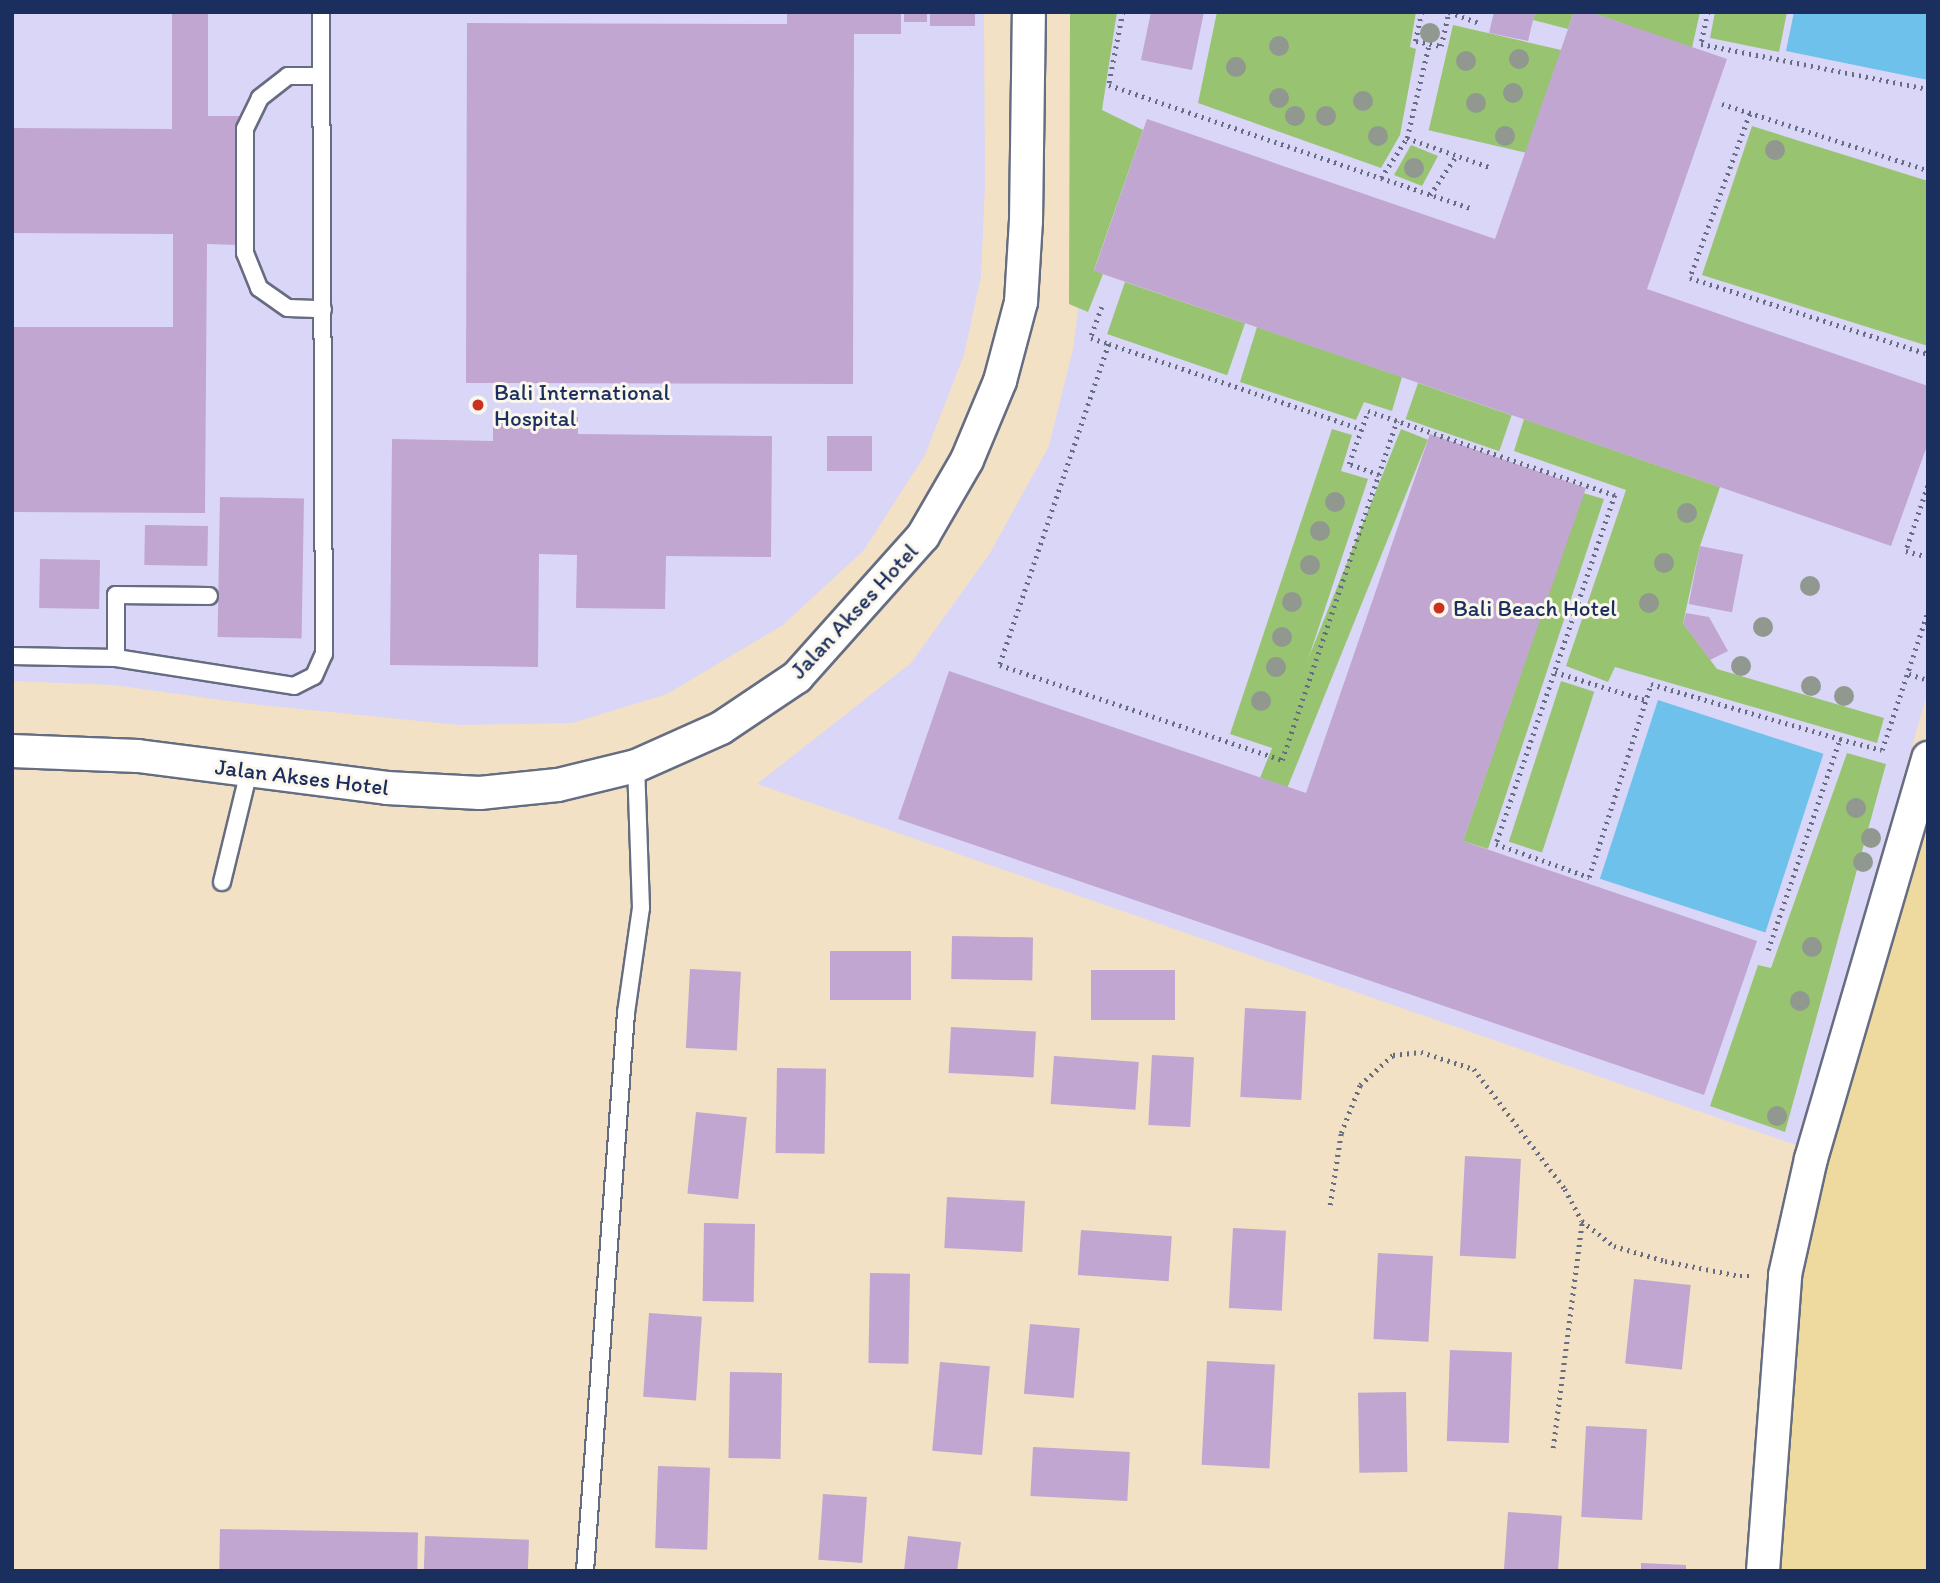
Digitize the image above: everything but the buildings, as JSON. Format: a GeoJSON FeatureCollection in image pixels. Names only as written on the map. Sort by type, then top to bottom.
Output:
{"type":"FeatureCollection","features":[{"type":"Feature","properties":{"kind":"street","name":"Jalan Akses Hotel"},"geometry":{"type":"LineString","coordinates":[[12,751],[138,756],[387,788],[480,793],[558,785],[636,766],[721,728],[797,677],[923,536],[967,460],[1000,381],[1021,302],[1026,221],[1029,12]]}},
{"type":"Feature","properties":{"kind":"street"},"geometry":{"type":"LineString","coordinates":[[1763,1571],[1785,1275],[1811,1159],[1928,758]]}},
{"type":"Feature","properties":{"kind":"lane"},"geometry":{"type":"LineString","coordinates":[[12,656],[116,658],[293,686],[314,676],[324,654],[321,12]]}},
{"type":"Feature","properties":{"kind":"lane"},"geometry":{"type":"LineString","coordinates":[[321,76],[288,76],[260,98],[245,129],[245,253],[259,288],[288,308],[323,309]]}},
{"type":"Feature","properties":{"kind":"lane"},"geometry":{"type":"LineString","coordinates":[[116,658],[116,595],[209,596]]}},
{"type":"Feature","properties":{"kind":"lane"},"geometry":{"type":"LineString","coordinates":[[585,1571],[626,1013],[641,908],[636,766]]}},
{"type":"Feature","properties":{"kind":"lane"},"geometry":{"type":"LineString","coordinates":[[222,882],[250,771]]}},
{"type":"Feature","properties":{"kind":"path"},"geometry":{"type":"LineString","coordinates":[[1123,12],[1109,85],[1473,209]]}},
{"type":"Feature","properties":{"kind":"path"},"geometry":{"type":"LineString","coordinates":[[1422,12],[1416,41],[1429,44],[1441,46],[1449,12],[1479,23]]}},
{"type":"Feature","properties":{"kind":"path"},"geometry":{"type":"LineString","coordinates":[[1708,12],[1701,44],[1928,89]]}},
{"type":"Feature","properties":{"kind":"path"},"geometry":{"type":"LineString","coordinates":[[1381,178],[1407,138],[1429,44]]}},
{"type":"Feature","properties":{"kind":"path"},"geometry":{"type":"LineString","coordinates":[[1722,104],[1928,170]]}},
{"type":"Feature","properties":{"kind":"path"},"geometry":{"type":"LineString","coordinates":[[1750,114],[1690,278],[1928,354]]}},
{"type":"Feature","properties":{"kind":"path"},"geometry":{"type":"LineString","coordinates":[[1407,138],[1492,168]]}},
{"type":"Feature","properties":{"kind":"path"},"geometry":{"type":"LineString","coordinates":[[1430,195],[1456,156]]}},
{"type":"Feature","properties":{"kind":"path"},"geometry":{"type":"LineString","coordinates":[[1102,307],[1091,338],[1362,429]]}},
{"type":"Feature","properties":{"kind":"path"},"geometry":{"type":"LineString","coordinates":[[1109,344],[1000,665],[1282,760],[1397,421]]}},
{"type":"Feature","properties":{"kind":"path"},"geometry":{"type":"LineString","coordinates":[[1379,475],[1349,464],[1368,411],[1615,495],[1496,844],[1589,877],[1651,684],[1882,750],[1928,611]]}},
{"type":"Feature","properties":{"kind":"path"},"geometry":{"type":"LineString","coordinates":[[1928,486],[1906,551],[1928,557]]}},
{"type":"Feature","properties":{"kind":"path"},"geometry":{"type":"LineString","coordinates":[[1555,672],[1646,700]]}},
{"type":"Feature","properties":{"kind":"path"},"geometry":{"type":"LineString","coordinates":[[1909,674],[1928,680]]}},
{"type":"Feature","properties":{"kind":"path"},"geometry":{"type":"LineString","coordinates":[[1768,950],[1840,739]]}},
{"type":"Feature","properties":{"kind":"path"},"geometry":{"type":"LineString","coordinates":[[1330,1205],[1341,1133],[1360,1085],[1393,1055],[1421,1052],[1474,1069],[1565,1189],[1582,1221],[1614,1246],[1665,1261],[1740,1276],[1785,1275]]}},
{"type":"Feature","properties":{"kind":"path"},"geometry":{"type":"LineString","coordinates":[[1553,1448],[1582,1221]]}},
{"type":"Feature","properties":{"kind":"shaded area","name":"Bali International Hospital"},"geometry":{"type":"Polygon","coordinates":[[[12,12],[984,12],[985,185],[981,276],[964,355],[925,455],[864,550],[783,625],[667,694],[572,723],[459,725],[251,704],[113,685],[12,681],[12,12]]]}},
{"type":"Feature","properties":{"kind":"shaded area","name":"Bali Beach Hotel"},"geometry":{"type":"Polygon","coordinates":[[[1099,12],[1928,12],[1928,690],[1799,1146],[757,784],[911,663],[990,553],[1049,446],[1073,349],[1088,237],[1099,12]]]}},
{"type":"Feature","properties":{"kind":"green space"},"geometry":{"type":"Polygon","coordinates":[[[1070,12],[1117,12],[1102,110],[1143,130],[1094,270],[1103,274],[1088,312],[1069,304],[1070,12]]]}},
{"type":"Feature","properties":{"kind":"green space"},"geometry":{"type":"Polygon","coordinates":[[[1217,12],[1416,12],[1410,47],[1416,49],[1400,135],[1381,168],[1198,103],[1217,12]]]}},
{"type":"Feature","properties":{"kind":"green space"},"geometry":{"type":"Polygon","coordinates":[[[1535,12],[1574,12],[1568,29],[1533,20],[1535,12]]]}},
{"type":"Feature","properties":{"kind":"green space"},"geometry":{"type":"Polygon","coordinates":[[[1590,12],[1700,12],[1692,48],[1590,12]]]}},
{"type":"Feature","properties":{"kind":"green space"},"geometry":{"type":"Polygon","coordinates":[[[1715,12],[1787,12],[1779,52],[1710,38],[1715,12]]]}},
{"type":"Feature","properties":{"kind":"green space"},"geometry":{"type":"Polygon","coordinates":[[[1453,25],[1561,50],[1537,155],[1429,130],[1453,25]]]}},
{"type":"Feature","properties":{"kind":"green space"},"geometry":{"type":"Polygon","coordinates":[[[1752,126],[1928,181],[1928,346],[1702,275],[1752,126]]]}},
{"type":"Feature","properties":{"kind":"green space"},"geometry":{"type":"Polygon","coordinates":[[[1411,145],[1438,156],[1422,186],[1394,175],[1411,145]]]}},
{"type":"Feature","properties":{"kind":"green space"},"geometry":{"type":"Polygon","coordinates":[[[1125,282],[1245,323],[1227,375],[1107,334],[1125,282]]]}},
{"type":"Feature","properties":{"kind":"green space"},"geometry":{"type":"Polygon","coordinates":[[[1257,327],[1402,377],[1392,411],[1364,402],[1356,420],[1240,382],[1257,327]]]}},
{"type":"Feature","properties":{"kind":"green space"},"geometry":{"type":"Polygon","coordinates":[[[1418,383],[1512,415],[1499,451],[1406,419],[1418,383]]]}},
{"type":"Feature","properties":{"kind":"green space"},"geometry":{"type":"Polygon","coordinates":[[[1524,419],[1720,487],[1700,546],[1683,623],[1717,669],[1884,718],[1877,743],[1615,667],[1608,682],[1566,666],[1626,490],[1514,451],[1524,419]]]}},
{"type":"Feature","properties":{"kind":"green space"},"geometry":{"type":"Polygon","coordinates":[[[1332,429],[1352,435],[1341,471],[1368,479],[1278,750],[1230,734],[1332,429]]]}},
{"type":"Feature","properties":{"kind":"green space"},"geometry":{"type":"Polygon","coordinates":[[[1401,429],[1428,440],[1287,788],[1260,778],[1401,429]]]}},
{"type":"Feature","properties":{"kind":"green space"},"geometry":{"type":"Polygon","coordinates":[[[1583,493],[1604,499],[1488,849],[1463,841],[1583,493]]]}},
{"type":"Feature","properties":{"kind":"green space"},"geometry":{"type":"Polygon","coordinates":[[[1561,681],[1594,692],[1542,853],[1509,842],[1561,681]]]}},
{"type":"Feature","properties":{"kind":"green space"},"geometry":{"type":"Polygon","coordinates":[[[1847,753],[1886,764],[1785,1132],[1710,1106],[1758,965],[1771,968],[1847,753]]]}},
{"type":"Feature","properties":{"kind":"sand"},"geometry":{"type":"Polygon","coordinates":[[[1928,758],[1928,1571],[1763,1571],[1785,1275],[1928,758]]]}},
{"type":"Feature","properties":{"kind":"water"},"geometry":{"type":"Polygon","coordinates":[[[1794,12],[1928,12],[1928,80],[1786,51],[1794,12]]]}},
{"type":"Feature","properties":{"kind":"water"},"geometry":{"type":"Polygon","coordinates":[[[1658,700],[1823,754],[1765,933],[1600,879],[1658,700]]]}},
{"type":"Feature","properties":{"kind":"place","name":"Bali International Hospital"},"geometry":{"type":"Point","coordinates":[478,405]}},
{"type":"Feature","properties":{"kind":"place","name":"Bali Beach Hotel"},"geometry":{"type":"Point","coordinates":[1439,608]}}]}
